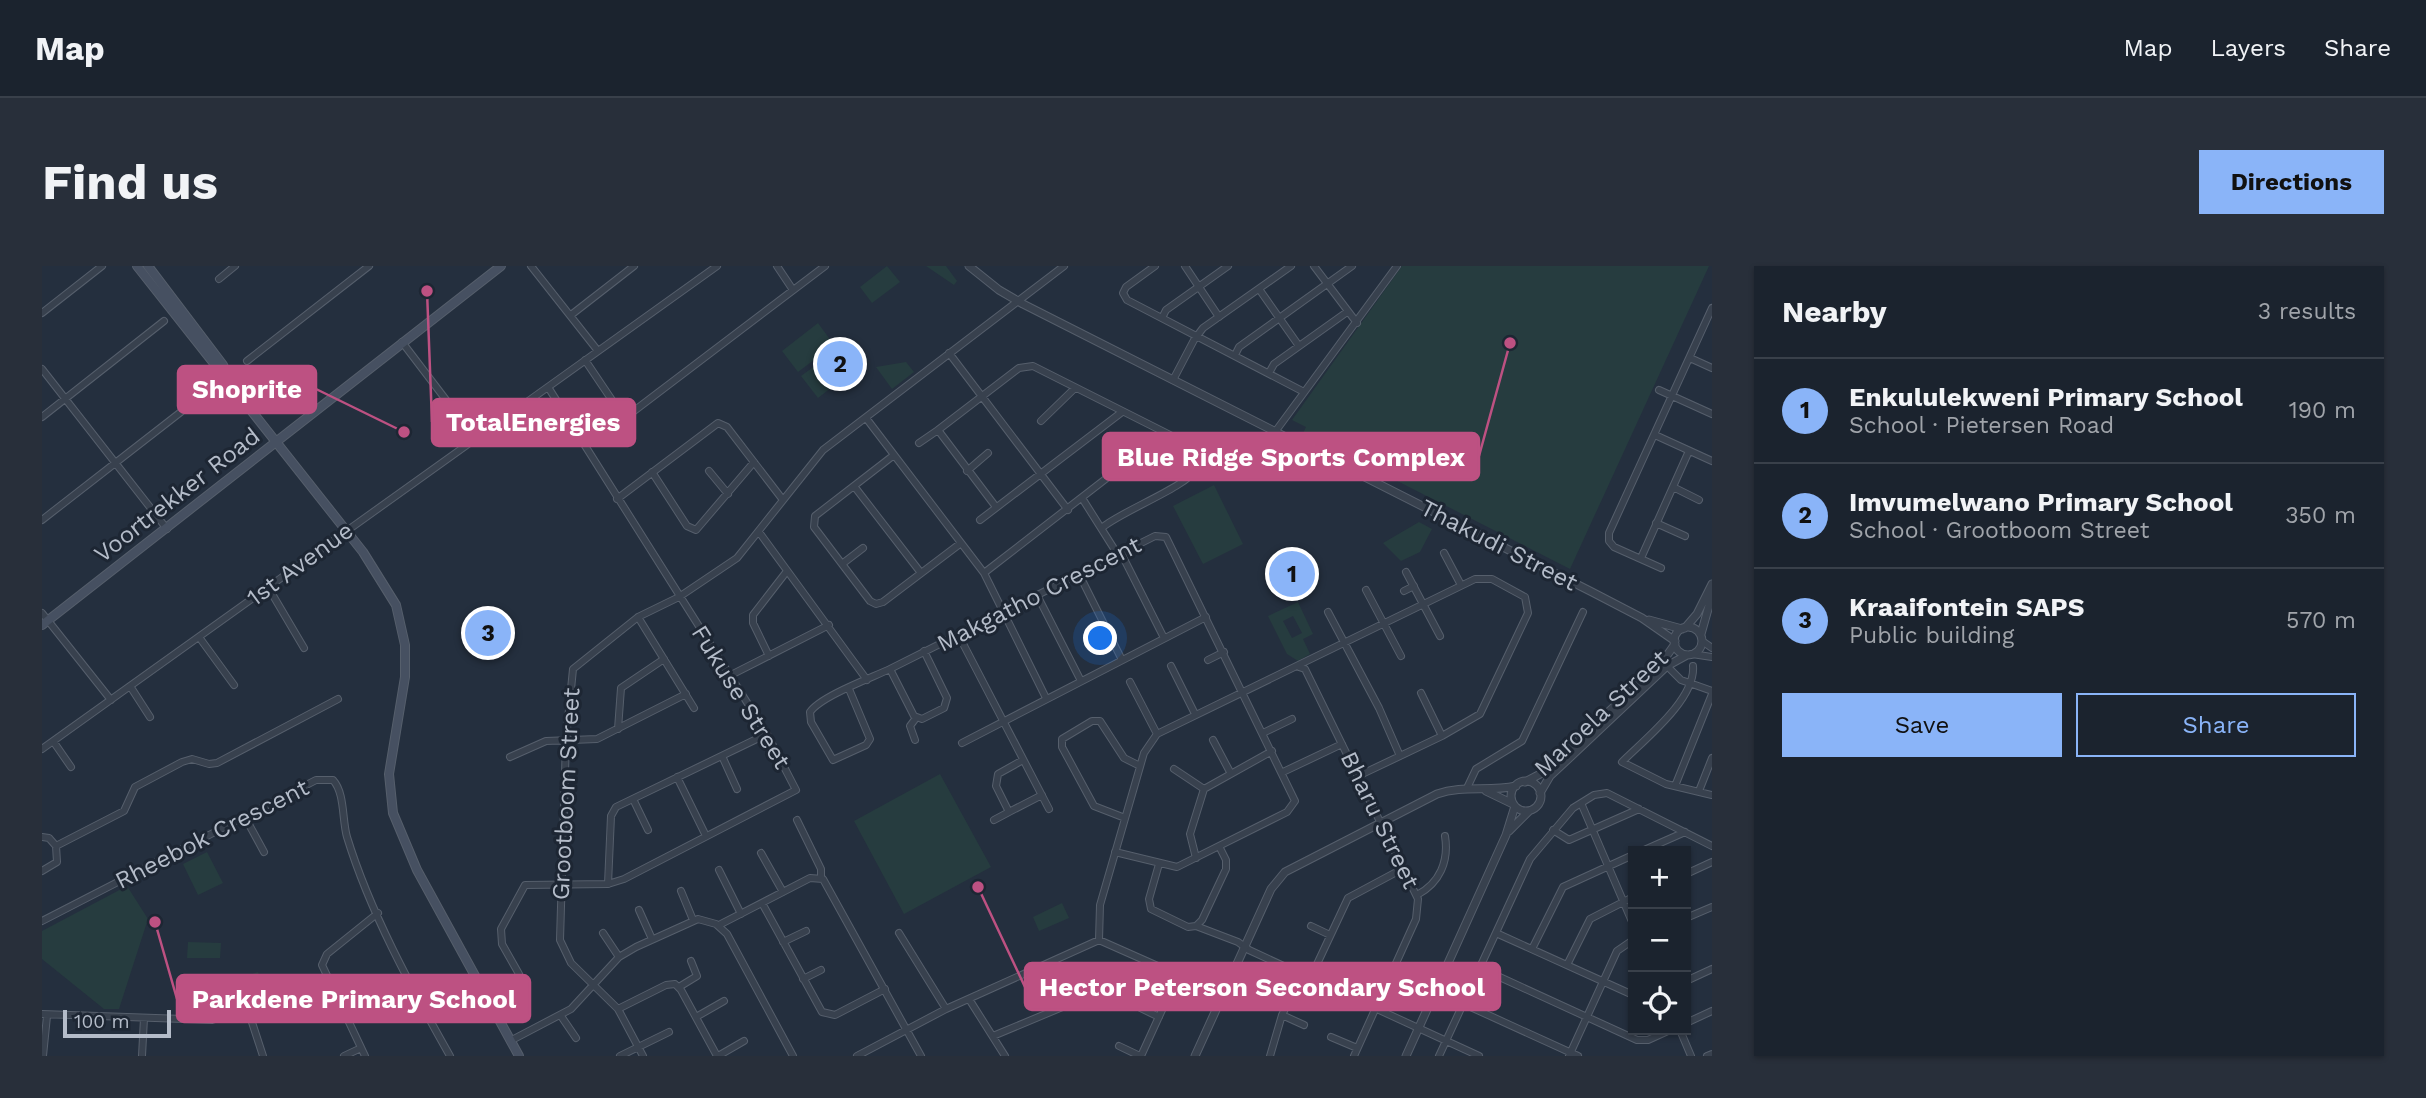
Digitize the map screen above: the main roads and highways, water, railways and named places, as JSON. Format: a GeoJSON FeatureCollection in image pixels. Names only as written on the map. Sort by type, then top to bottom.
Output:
{"type":"FeatureCollection","features":[{"type":"Feature","properties":{"kind":"main road"},"geometry":{"type":"LineString","coordinates":[[137,266],[230,381],[346,531],[390,593],[405,645],[405,677],[389,774],[393,813],[407,849],[519,1056]]}},
{"type":"Feature","properties":{"kind":"main road"},"geometry":{"type":"LineString","coordinates":[[148,266],[223,365],[230,381]]}},
{"type":"Feature","properties":{"kind":"main road","name":"Voortrekker Road"},"geometry":{"type":"LineString","coordinates":[[44,619],[167,529],[501,266]]}},
{"type":"Feature","properties":{"kind":"place","name":"TotalEnergies"},"geometry":{"type":"Point","coordinates":[427,291]}},
{"type":"Feature","properties":{"kind":"place","name":"Blue Ridge Sports Complex"},"geometry":{"type":"Point","coordinates":[1510,343]}},
{"type":"Feature","properties":{"kind":"place","name":"Imvumelwano Primary School"},"geometry":{"type":"Point","coordinates":[840,364]}},
{"type":"Feature","properties":{"kind":"place","name":"Shoprite"},"geometry":{"type":"Point","coordinates":[404,432]}},
{"type":"Feature","properties":{"kind":"place","name":"Enkululekweni Primary School"},"geometry":{"type":"Point","coordinates":[1292,574]}},
{"type":"Feature","properties":{"kind":"place","name":"Kraaifontein SAPS"},"geometry":{"type":"Point","coordinates":[488,633]}},
{"type":"Feature","properties":{"kind":"place","name":"Hector Peterson Secondary School"},"geometry":{"type":"Point","coordinates":[978,887]}},
{"type":"Feature","properties":{"kind":"place","name":"Parkdene Primary School"},"geometry":{"type":"Point","coordinates":[155,922]}}]}
